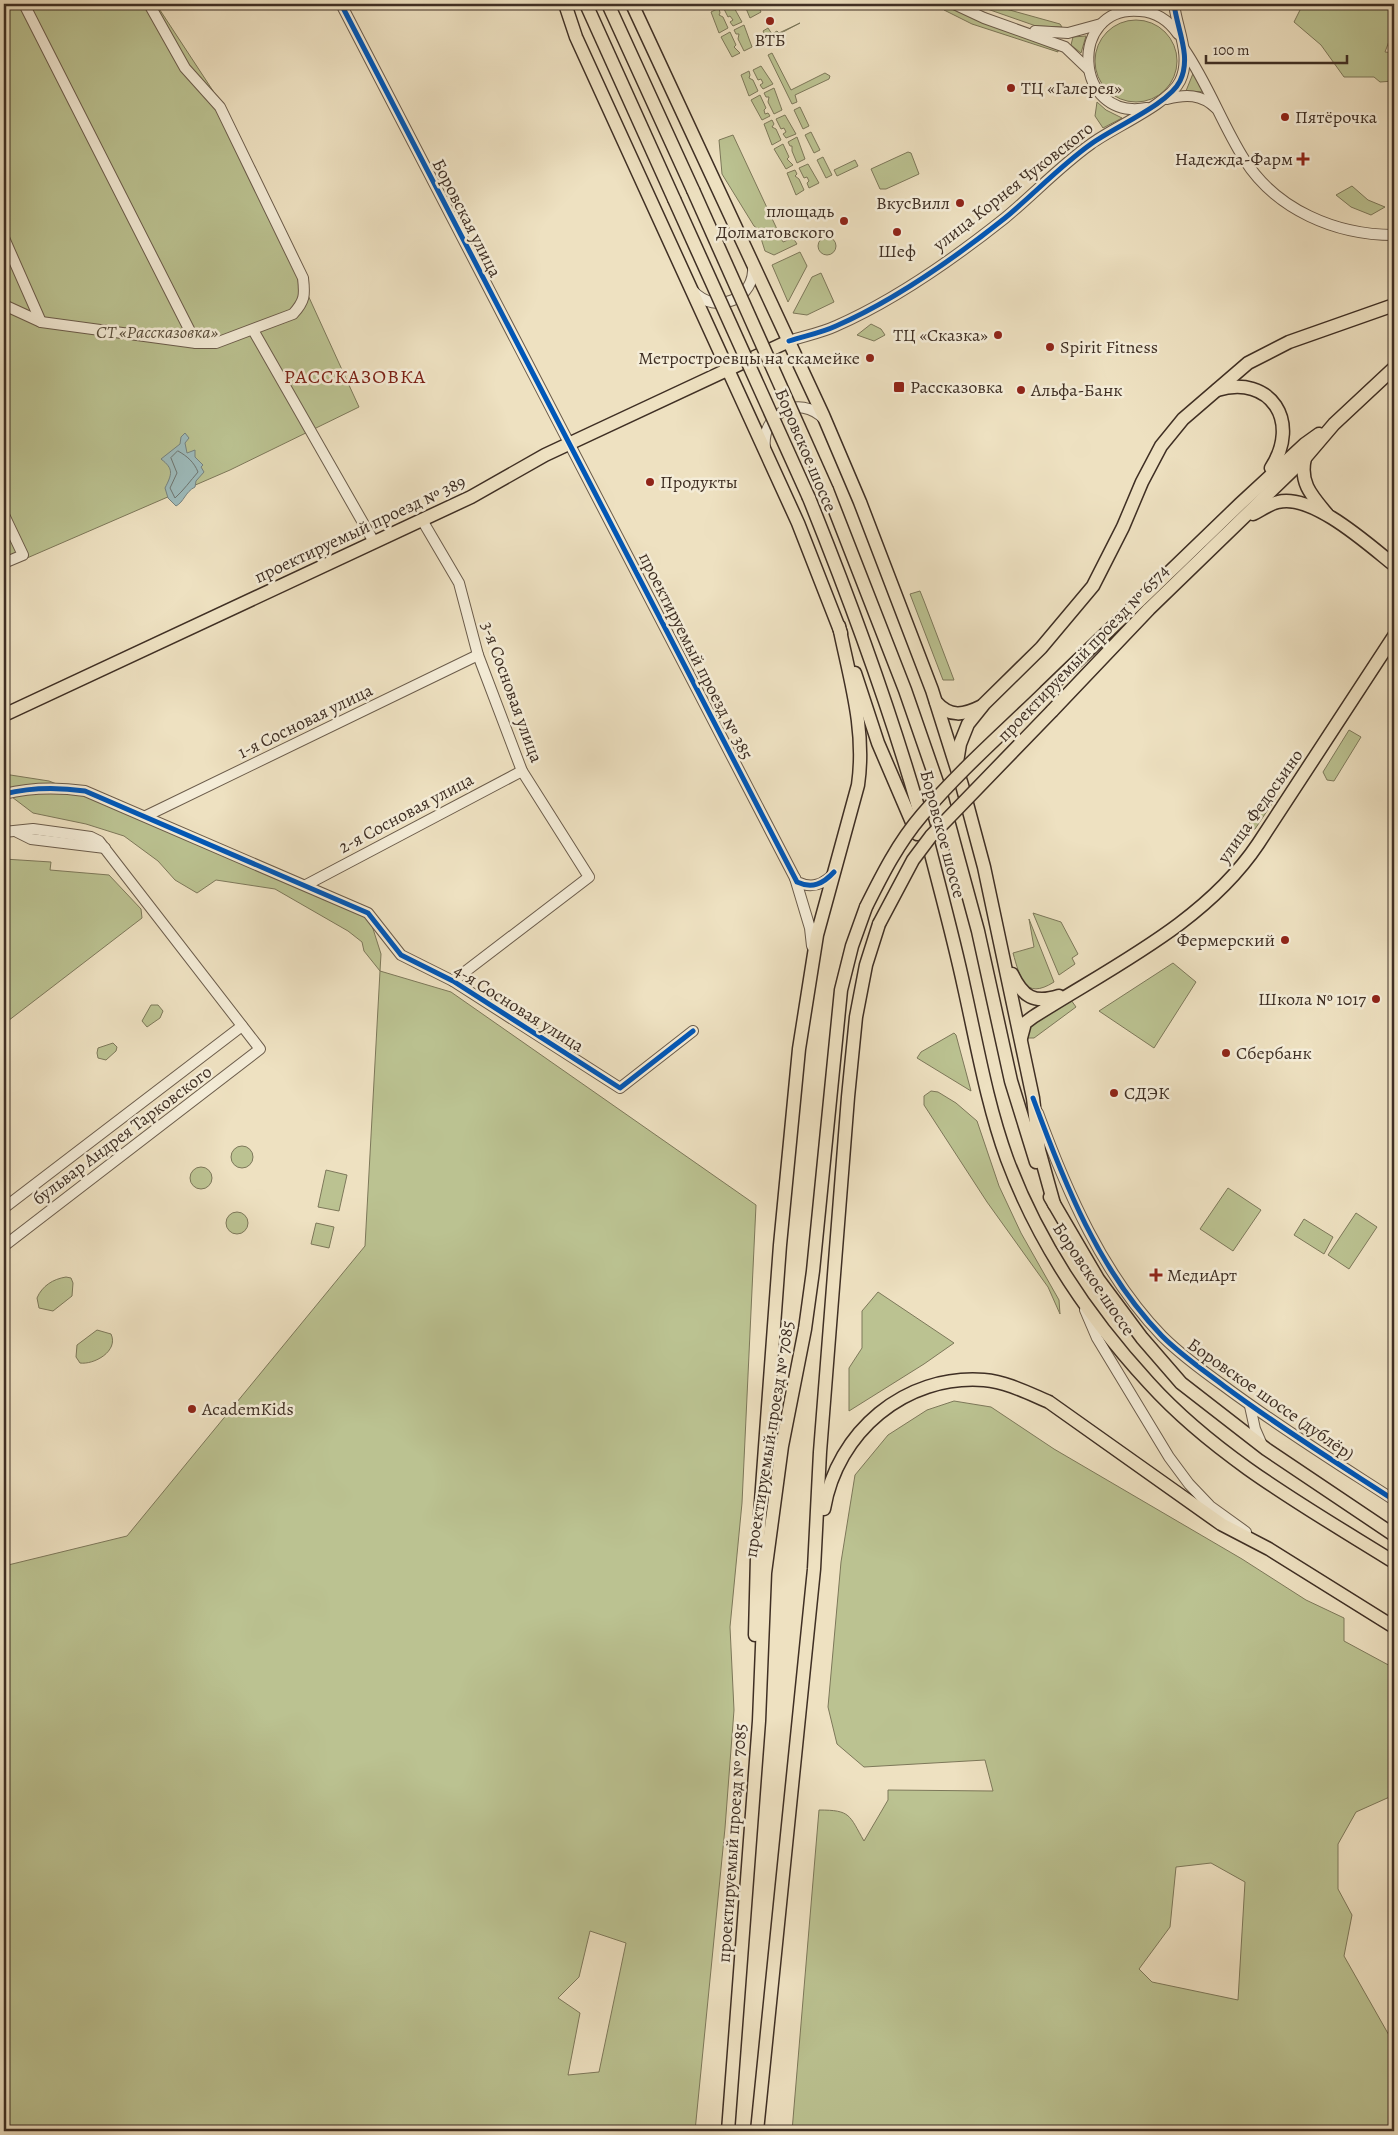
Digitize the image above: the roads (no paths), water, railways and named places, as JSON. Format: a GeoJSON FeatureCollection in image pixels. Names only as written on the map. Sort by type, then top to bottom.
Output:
{"type":"FeatureCollection","features":[{"type":"Feature","properties":{"kind":"main road"},"geometry":{"type":"LineString","coordinates":[[565,4],[576,37],[693,290],[798,524],[839,626],[878,743],[920,840],[953,938]]}},
{"type":"Feature","properties":{"kind":"main road","name":"Боровское шоссе"},"geometry":{"type":"LineString","coordinates":[[586,4],[809,498],[848,594],[884,694],[916,798],[953,938],[986,1088],[1008,1160],[1031,1216],[1078,1293],[1142,1376],[1168,1403],[1247,1468],[1394,1562]]}},
{"type":"Feature","properties":{"kind":"main road","name":"Боровское шоссе"},"geometry":{"type":"LineString","coordinates":[[608,4],[827,490],[902,682],[940,791],[978,931],[1018,1108],[1033,1155],[1054,1204],[1098,1280],[1148,1345],[1191,1392],[1266,1450],[1394,1535]]}},
{"type":"Feature","properties":{"kind":"main road"},"geometry":{"type":"LineString","coordinates":[[632,4],[753,260],[828,427],[860,502],[935,701],[957,766],[984,867],[1005,959],[1021,1051],[1033,1098],[1039,1150],[1054,1204]]}},
{"type":"Feature","properties":{"kind":"main road"},"geometry":{"type":"LineString","coordinates":[[957,766],[960,744],[968,724],[984,704],[1041,648],[1092,586],[1120,534],[1142,482],[1161,446],[1183,419],[1248,363],[1269,352],[1394,304]]}},
{"type":"Feature","properties":{"kind":"main road","name":"проектируемый проезд № 389"},"geometry":{"type":"LineString","coordinates":[[4,716],[422,520],[570,443],[729,370],[789,340]]}},
{"type":"Feature","properties":{"kind":"main road","name":"проектируемый проезд № 6574"},"geometry":{"type":"LineString","coordinates":[[814,1569],[820,1452],[856,1017],[866,965],[879,924],[913,860],[931,836],[1149,609],[1305,458],[1334,424],[1394,368]]}},
{"type":"Feature","properties":{"kind":"main road"},"geometry":{"type":"LineString","coordinates":[[1214,391],[1235,386],[1252,389],[1266,396],[1277,409],[1283,424],[1284,441],[1279,456],[1261,484]]}},
{"type":"Feature","properties":{"kind":"main road","name":"проектируемый проезд № 6574"},"geometry":{"type":"LineString","coordinates":[[866,907],[883,872],[921,816],[947,787],[1261,484],[1305,444],[1334,424]]}},
{"type":"Feature","properties":{"kind":"main road"},"geometry":{"type":"LineString","coordinates":[[1305,458],[1302,468],[1306,487],[1327,514],[1394,565]]}},
{"type":"Feature","properties":{"kind":"main road"},"geometry":{"type":"LineString","coordinates":[[1236,524],[1264,508],[1285,501],[1327,514]]}},
{"type":"Feature","properties":{"kind":"main road"},"geometry":{"type":"LineString","coordinates":[[759,1721],[754,1629],[757,1548],[781,1235],[799,1049],[817,935],[858,785],[861,759],[860,731],[839,626]]}},
{"type":"Feature","properties":{"kind":"main road","name":"улица Федосьино"},"geometry":{"type":"LineString","coordinates":[[1021,1051],[1022,1029],[1025,1023],[1176,926],[1240,869],[1394,636]]}},
{"type":"Feature","properties":{"kind":"main road"},"geometry":{"type":"LineString","coordinates":[[935,701],[943,710],[959,715],[984,704]]}},
{"type":"Feature","properties":{"kind":"main road","name":"проектируемый проезд № 7085"},"geometry":{"type":"LineString","coordinates":[[728,2131],[759,1721],[765,1573],[772,1513],[813,1271],[841,990],[852,946],[866,907]]}},
{"type":"Feature","properties":{"kind":"main road"},"geometry":{"type":"LineString","coordinates":[[1005,959],[1016,984],[1026,995],[1039,999],[1069,994]]}},
{"type":"Feature","properties":{"kind":"main road"},"geometry":{"type":"LineString","coordinates":[[757,2131],[814,1569],[826,1494],[837,1465],[854,1437],[871,1418],[896,1401],[924,1387],[955,1380],[985,1380],[1018,1388],[1049,1402],[1220,1524],[1269,1549],[1394,1627]]}},
{"type":"Feature","properties":{"kind":"street"},"geometry":{"type":"LineString","coordinates":[[24,4],[196,344]]}},
{"type":"Feature","properties":{"kind":"street"},"geometry":{"type":"LineString","coordinates":[[4,305],[41,322],[196,344],[216,344],[293,314],[302,304],[305,295],[303,278],[220,107],[186,68],[149,4]]}},
{"type":"Feature","properties":{"kind":"street","name":"Боровская улица"},"geometry":{"type":"LineString","coordinates":[[340,4],[559,426],[570,443]]}},
{"type":"Feature","properties":{"kind":"street"},"geometry":{"type":"LineString","coordinates":[[954,4],[984,18],[1065,47],[1088,69]]}},
{"type":"Feature","properties":{"kind":"street"},"geometry":{"type":"LineString","coordinates":[[1016,28],[1068,33],[1091,28],[1114,16],[1126,4]]}},
{"type":"Feature","properties":{"kind":"street","name":"улица Корнея Чуковского"},"geometry":{"type":"LineString","coordinates":[[789,340],[835,327],[877,304],[943,263],[1004,218],[1074,156],[1103,135],[1166,99],[1174,91],[1182,76],[1185,59],[1174,4]]}},
{"type":"Feature","properties":{"kind":"street"},"geometry":{"type":"LineString","coordinates":[[1114,16],[1131,11],[1154,14],[1173,27],[1205,82],[1250,168],[1283,200],[1304,214],[1336,227],[1363,233],[1394,235]]}},
{"type":"Feature","properties":{"kind":"street"},"geometry":{"type":"LineString","coordinates":[[1088,69],[1089,46],[1096,31],[1104,22]]}},
{"type":"Feature","properties":{"kind":"street","name":"улица Корнея Чуковского"},"geometry":{"type":"LineString","coordinates":[[1088,69],[1098,90],[1111,102],[1127,108],[1150,107]]}},
{"type":"Feature","properties":{"kind":"street"},"geometry":{"type":"LineString","coordinates":[[1166,99],[1186,95],[1195,96],[1206,100],[1218,110]]}},
{"type":"Feature","properties":{"kind":"street"},"geometry":{"type":"LineString","coordinates":[[4,238],[41,322]]}},
{"type":"Feature","properties":{"kind":"street"},"geometry":{"type":"LineString","coordinates":[[693,290],[703,299],[716,304],[737,299],[751,283],[753,260]]}},
{"type":"Feature","properties":{"kind":"street"},"geometry":{"type":"LineString","coordinates":[[253,330],[374,542]]}},
{"type":"Feature","properties":{"kind":"street"},"geometry":{"type":"LineString","coordinates":[[767,455],[764,441],[767,427],[775,416],[787,409],[808,408],[820,415],[828,427]]}},
{"type":"Feature","properties":{"kind":"street","name":"проектируемый проезд № 385"},"geometry":{"type":"LineString","coordinates":[[570,443],[796,879],[810,928],[812,965]]}},
{"type":"Feature","properties":{"kind":"street"},"geometry":{"type":"LineString","coordinates":[[4,515],[23,555],[4,563]]}},
{"type":"Feature","properties":{"kind":"street","name":"3-я Сосновая улица"},"geometry":{"type":"LineString","coordinates":[[422,520],[459,583],[478,655],[522,771],[589,877],[453,981]]}},
{"type":"Feature","properties":{"kind":"street","name":"1-я Сосновая улица"},"geometry":{"type":"LineString","coordinates":[[146,816],[478,655]]}},
{"type":"Feature","properties":{"kind":"street","name":"2-я Сосновая улица"},"geometry":{"type":"LineString","coordinates":[[306,885],[522,771]]}},
{"type":"Feature","properties":{"kind":"street","name":"4-я Сосновая улица"},"geometry":{"type":"LineString","coordinates":[[4,794],[56,787],[85,791],[368,913],[401,955],[453,981],[620,1088],[693,1031]]}},
{"type":"Feature","properties":{"kind":"street"},"geometry":{"type":"LineString","coordinates":[[4,832],[32,829],[91,837],[106,848],[242,1026]]}},
{"type":"Feature","properties":{"kind":"street"},"geometry":{"type":"LineString","coordinates":[[796,879],[812,886],[827,880],[834,872]]}},
{"type":"Feature","properties":{"kind":"street","name":"бульвар Андрея Тарковского"},"geometry":{"type":"LineString","coordinates":[[4,1208],[242,1026],[260,1049],[4,1246]]}},
{"type":"Feature","properties":{"kind":"street","name":"Боровское шоссе (дублёр)"},"geometry":{"type":"LineString","coordinates":[[1033,1098],[1062,1177],[1091,1236],[1120,1283],[1173,1347],[1250,1406],[1394,1500]]}},
{"type":"Feature","properties":{"kind":"street"},"geometry":{"type":"LineString","coordinates":[[1078,1293],[1097,1338],[1169,1457],[1189,1484],[1210,1506],[1269,1549]]}},
{"type":"Feature","properties":{"kind":"street"},"geometry":{"type":"LineString","coordinates":[[1250,1406],[1255,1429],[1266,1450]]}},
{"type":"Feature","properties":{"kind":"water"},"geometry":{"type":"Polygon","coordinates":[[[185,433],[189,438],[185,443],[187,453],[195,450],[195,457],[203,465],[201,467],[204,472],[196,481],[195,487],[176,506],[168,498],[165,488],[169,479],[170,469],[161,459],[180,444],[181,437],[185,433]]]}},
{"type":"Feature","properties":{"kind":"place","name":"ВТБ"},"geometry":{"type":"Point","coordinates":[770,21]}},
{"type":"Feature","properties":{"kind":"place","name":"ТЦ «Галерея»"},"geometry":{"type":"Point","coordinates":[1011,88]}},
{"type":"Feature","properties":{"kind":"place","name":"Пятёрочка"},"geometry":{"type":"Point","coordinates":[1285,117]}},
{"type":"Feature","properties":{"kind":"place","name":"Надежда-Фарм"},"geometry":{"type":"Point","coordinates":[1303,159]}},
{"type":"Feature","properties":{"kind":"place","name":"ВкусВилл"},"geometry":{"type":"Point","coordinates":[960,203]}},
{"type":"Feature","properties":{"kind":"place","name":"площадь Долматовского"},"geometry":{"type":"Point","coordinates":[844,221]}},
{"type":"Feature","properties":{"kind":"place","name":"Шеф"},"geometry":{"type":"Point","coordinates":[897,232]}},
{"type":"Feature","properties":{"kind":"place","name":"ТЦ «Сказка»"},"geometry":{"type":"Point","coordinates":[998,335]}},
{"type":"Feature","properties":{"kind":"place","name":"Spirit Fitness"},"geometry":{"type":"Point","coordinates":[1050,347]}},
{"type":"Feature","properties":{"kind":"place","name":"Метростроевцы на скамейке"},"geometry":{"type":"Point","coordinates":[870,358]}},
{"type":"Feature","properties":{"kind":"place","name":"Рассказовка"},"geometry":{"type":"Point","coordinates":[899,387]}},
{"type":"Feature","properties":{"kind":"place","name":"Альфа-Банк"},"geometry":{"type":"Point","coordinates":[1021,390]}},
{"type":"Feature","properties":{"kind":"place","name":"Продукты"},"geometry":{"type":"Point","coordinates":[650,482]}},
{"type":"Feature","properties":{"kind":"place","name":"Фермерский"},"geometry":{"type":"Point","coordinates":[1285,940]}},
{"type":"Feature","properties":{"kind":"place","name":"Школа № 1017"},"geometry":{"type":"Point","coordinates":[1376,999]}},
{"type":"Feature","properties":{"kind":"place","name":"Сбербанк"},"geometry":{"type":"Point","coordinates":[1226,1053]}},
{"type":"Feature","properties":{"kind":"place","name":"СДЭК"},"geometry":{"type":"Point","coordinates":[1114,1093]}},
{"type":"Feature","properties":{"kind":"place","name":"МедиАрт"},"geometry":{"type":"Point","coordinates":[1156,1275]}},
{"type":"Feature","properties":{"kind":"place","name":"AcademKids"},"geometry":{"type":"Point","coordinates":[192,1409]}},
{"type":"Feature","properties":{"kind":"district","name":"РАССКАЗОВКА"},"geometry":{"type":"Point","coordinates":[355,376]}},
{"type":"Feature","properties":{"kind":"park label","name":"СТ «Рассказовка»"},"geometry":{"type":"Point","coordinates":[157,332]}}]}
